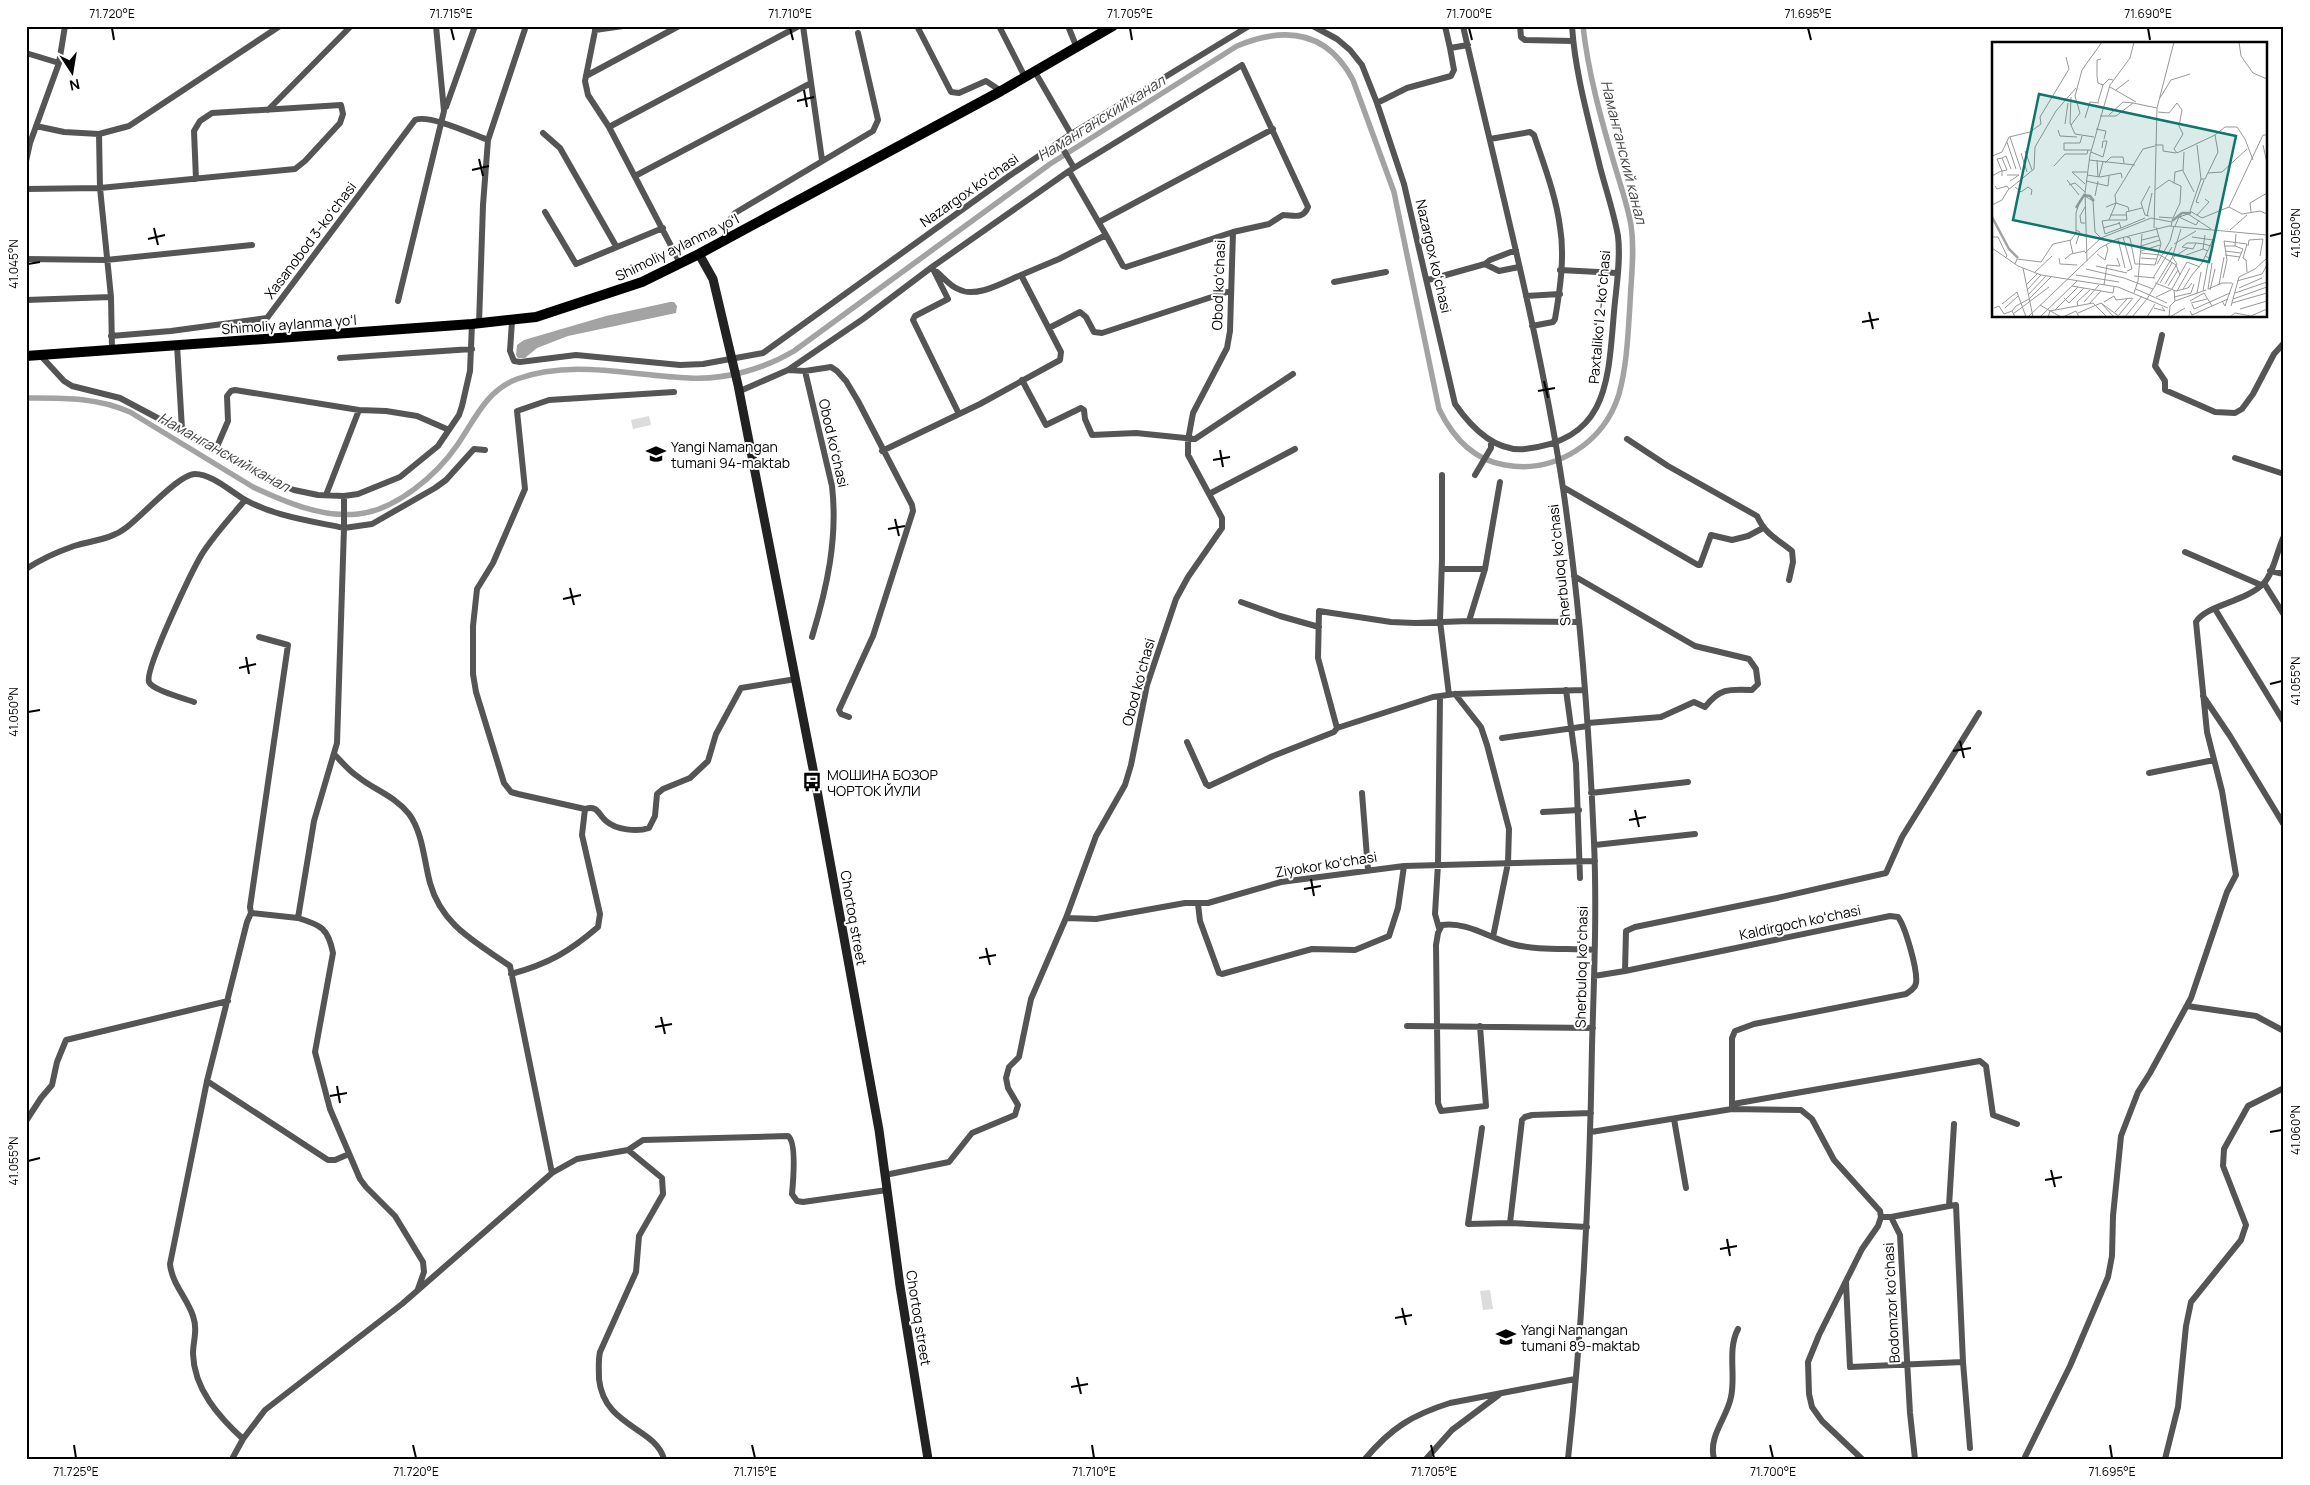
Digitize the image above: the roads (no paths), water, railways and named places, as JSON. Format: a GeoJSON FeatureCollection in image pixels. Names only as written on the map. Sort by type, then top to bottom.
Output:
{"type":"FeatureCollection","features":[{"type":"Feature","properties":{"kind":"main road","name":"Shimoliy aylanma yoʻl"},"geometry":{"type":"LineString","coordinates":[[26,356],[512,321],[602,297],[642,282],[699,254],[1036,72],[1113,26]]}},
{"type":"Feature","properties":{"kind":"main road","name":"Chortoq street"},"geometry":{"type":"LineString","coordinates":[[699,254],[713,279],[739,388],[796,679],[879,1130],[900,1286],[928,1459]]}},
{"type":"Feature","properties":{"kind":"street"},"geometry":{"type":"LineString","coordinates":[[26,161],[36,126],[59,63],[65,26]]}},
{"type":"Feature","properties":{"kind":"street"},"geometry":{"type":"LineString","coordinates":[[36,126],[64,132],[98,134],[129,126],[280,26]]}},
{"type":"Feature","properties":{"kind":"street"},"geometry":{"type":"LineString","coordinates":[[268,110],[351,26]]}},
{"type":"Feature","properties":{"kind":"street"},"geometry":{"type":"LineString","coordinates":[[436,26],[444,111]]}},
{"type":"Feature","properties":{"kind":"street"},"geometry":{"type":"LineString","coordinates":[[398,301],[431,173],[444,111],[475,26]]}},
{"type":"Feature","properties":{"kind":"street"},"geometry":{"type":"LineString","coordinates":[[40,355],[64,382],[72,386],[120,398],[182,429],[270,480],[294,490],[344,498],[400,477],[433,450],[449,430],[462,406],[470,371],[476,324],[488,140],[526,26]]}},
{"type":"Feature","properties":{"kind":"street"},"geometry":{"type":"LineString","coordinates":[[623,26],[596,28],[585,89],[609,127],[680,263]]}},
{"type":"Feature","properties":{"kind":"street"},"geometry":{"type":"LineString","coordinates":[[586,76],[679,26]]}},
{"type":"Feature","properties":{"kind":"street"},"geometry":{"type":"LineString","coordinates":[[609,127],[801,26],[822,160]]}},
{"type":"Feature","properties":{"kind":"street"},"geometry":{"type":"LineString","coordinates":[[917,26],[951,92],[959,93],[986,81],[1001,91]]}},
{"type":"Feature","properties":{"kind":"street"},"geometry":{"type":"LineString","coordinates":[[999,26],[1025,77]]}},
{"type":"Feature","properties":{"kind":"street"},"geometry":{"type":"LineString","coordinates":[[1068,26],[1078,48]]}},
{"type":"Feature","properties":{"kind":"street","name":"Nazargox koʻchasi"},"geometry":{"type":"LineString","coordinates":[[512,321],[510,351],[514,361],[520,362],[576,354],[680,365],[703,364],[752,356],[773,347],[994,186],[1071,134],[1240,28],[1249,26]]}},
{"type":"Feature","properties":{"kind":"street","name":"Nazargox koʻchasi"},"geometry":{"type":"LineString","coordinates":[[1313,26],[1322,28],[1350,50],[1362,66],[1377,103],[1404,184],[1428,280],[1455,404],[1465,419],[1491,445],[1520,449],[1554,441]]}},
{"type":"Feature","properties":{"kind":"street"},"geometry":{"type":"LineString","coordinates":[[1377,103],[1407,88],[1451,76],[1454,70],[1445,26]]}},
{"type":"Feature","properties":{"kind":"street","name":"Sherbuloq koʻchasi"},"geometry":{"type":"LineString","coordinates":[[1463,26],[1526,296],[1561,477],[1574,576],[1588,725],[1595,845],[1591,1132],[1587,1227],[1568,1459]]}},
{"type":"Feature","properties":{"kind":"street"},"geometry":{"type":"LineString","coordinates":[[1520,26],[1521,37],[1525,40],[1573,42]]}},
{"type":"Feature","properties":{"kind":"street","name":"Paxtalikoʻl 2-koʻchasi"},"geometry":{"type":"LineString","coordinates":[[1554,441],[1576,433],[1594,413],[1604,393],[1608,373],[1617,273],[1618,238],[1586,110],[1573,42],[1572,26]]}},
{"type":"Feature","properties":{"kind":"street"},"geometry":{"type":"LineString","coordinates":[[725,240],[725,226],[735,213],[822,160],[846,148],[873,131],[877,126],[878,120],[858,33]]}},
{"type":"Feature","properties":{"kind":"street"},"geometry":{"type":"LineString","coordinates":[[1450,48],[1468,45]]}},
{"type":"Feature","properties":{"kind":"street"},"geometry":{"type":"LineString","coordinates":[[26,53],[59,63]]}},
{"type":"Feature","properties":{"kind":"street"},"geometry":{"type":"LineString","coordinates":[[739,388],[788,370],[1072,170],[1240,65],[1244,66],[1307,201],[1307,211],[1297,217],[1283,215],[1269,224],[1233,232]]}},
{"type":"Feature","properties":{"kind":"street"},"geometry":{"type":"LineString","coordinates":[[1036,72],[1071,134]]}},
{"type":"Feature","properties":{"kind":"street"},"geometry":{"type":"LineString","coordinates":[[635,176],[811,83]]}},
{"type":"Feature","properties":{"kind":"street"},"geometry":{"type":"LineString","coordinates":[[26,189],[100,188],[196,179],[295,169],[305,161],[340,123],[343,114],[339,104],[212,113],[200,121],[194,131],[196,179]]}},
{"type":"Feature","properties":{"kind":"street","name":"Xasanobod 3-koʻchasi"},"geometry":{"type":"LineString","coordinates":[[111,336],[171,331],[267,318],[415,120],[421,118],[441,123]]}},
{"type":"Feature","properties":{"kind":"street"},"geometry":{"type":"LineString","coordinates":[[441,123],[488,140]]}},
{"type":"Feature","properties":{"kind":"street"},"geometry":{"type":"LineString","coordinates":[[1100,222],[1273,129]]}},
{"type":"Feature","properties":{"kind":"street"},"geometry":{"type":"LineString","coordinates":[[1490,139],[1530,132],[1534,135],[1561,229],[1560,294],[1553,322],[1532,326]]}},
{"type":"Feature","properties":{"kind":"street"},"geometry":{"type":"LineString","coordinates":[[543,133],[560,148],[616,246]]}},
{"type":"Feature","properties":{"kind":"street"},"geometry":{"type":"LineString","coordinates":[[98,134],[100,188],[111,298],[112,350]]}},
{"type":"Feature","properties":{"kind":"street"},"geometry":{"type":"LineString","coordinates":[[932,268],[953,286],[965,291],[980,290],[1059,259],[1106,235],[1059,142]]}},
{"type":"Feature","properties":{"kind":"street"},"geometry":{"type":"LineString","coordinates":[[545,212],[576,264],[663,228]]}},
{"type":"Feature","properties":{"kind":"street","name":"Obod koʻchasi"},"geometry":{"type":"LineString","coordinates":[[1066,918],[1096,836],[1124,784],[1131,765],[1147,685],[1176,599],[1188,576],[1222,528],[1222,518],[1188,455],[1188,440],[1193,413],[1227,348],[1230,331],[1233,232],[1126,267],[1123,266],[1106,235]]}},
{"type":"Feature","properties":{"kind":"street"},"geometry":{"type":"LineString","coordinates":[[26,259],[106,260],[252,245]]}},
{"type":"Feature","properties":{"kind":"street"},"geometry":{"type":"LineString","coordinates":[[1428,280],[1485,264],[1488,260],[1516,250]]}},
{"type":"Feature","properties":{"kind":"street"},"geometry":{"type":"LineString","coordinates":[[1485,264],[1499,272],[1519,267]]}},
{"type":"Feature","properties":{"kind":"street"},"geometry":{"type":"LineString","coordinates":[[932,268],[948,299],[915,316],[913,323],[959,414]]}},
{"type":"Feature","properties":{"kind":"street"},"geometry":{"type":"LineString","coordinates":[[1560,270],[1617,273]]}},
{"type":"Feature","properties":{"kind":"street"},"geometry":{"type":"LineString","coordinates":[[1334,282],[1386,272]]}},
{"type":"Feature","properties":{"kind":"street"},"geometry":{"type":"LineString","coordinates":[[882,451],[959,414],[1060,360],[1061,352],[1021,275]]}},
{"type":"Feature","properties":{"kind":"street"},"geometry":{"type":"LineString","coordinates":[[1049,328],[1080,312],[1086,316],[1094,332],[1102,333],[1230,291]]}},
{"type":"Feature","properties":{"kind":"street"},"geometry":{"type":"LineString","coordinates":[[1526,296],[1560,294]]}},
{"type":"Feature","properties":{"kind":"street"},"geometry":{"type":"LineString","coordinates":[[26,300],[111,298]]}},
{"type":"Feature","properties":{"kind":"street"},"geometry":{"type":"LineString","coordinates":[[2162,335],[2155,366],[2166,381],[2165,390],[2215,412],[2235,413],[2242,409],[2263,377],[2274,354],[2284,343]]}},
{"type":"Feature","properties":{"kind":"street"},"geometry":{"type":"LineString","coordinates":[[177,345],[182,429]]}},
{"type":"Feature","properties":{"kind":"street"},"geometry":{"type":"LineString","coordinates":[[340,358],[472,349]]}},
{"type":"Feature","properties":{"kind":"street","name":"Obod koʻchasi"},"geometry":{"type":"LineString","coordinates":[[788,370],[805,371],[831,367],[837,370],[858,401],[882,451],[912,502],[913,511],[871,641],[838,710],[841,714],[849,717]]}},
{"type":"Feature","properties":{"kind":"street","name":"Obod koʻchasi"},"geometry":{"type":"LineString","coordinates":[[805,371],[832,486],[834,505],[831,559],[812,637]]}},
{"type":"Feature","properties":{"kind":"street"},"geometry":{"type":"LineString","coordinates":[[1022,380],[1046,425],[1081,408],[1084,410],[1085,420],[1092,435],[1136,433],[1188,440],[1205,434],[1293,374]]}},
{"type":"Feature","properties":{"kind":"street"},"geometry":{"type":"LineString","coordinates":[[216,449],[228,421],[227,396],[231,391],[240,390],[359,410],[386,411],[417,416],[449,430]]}},
{"type":"Feature","properties":{"kind":"street"},"geometry":{"type":"LineString","coordinates":[[674,392],[549,400],[517,411],[525,489],[493,563],[475,595],[473,674],[476,692],[504,783],[511,792],[518,794],[585,809],[590,807],[598,809],[606,821],[621,828],[649,828],[656,816],[657,794],[690,778],[708,761],[716,734],[742,688],[796,679]]}},
{"type":"Feature","properties":{"kind":"street"},"geometry":{"type":"LineString","coordinates":[[326,495],[359,410]]}},
{"type":"Feature","properties":{"kind":"street"},"geometry":{"type":"LineString","coordinates":[[1628,439],[1668,466],[1757,516],[1763,528],[1770,536],[1792,551],[1793,562],[1789,580]]}},
{"type":"Feature","properties":{"kind":"street"},"geometry":{"type":"LineString","coordinates":[[1476,473],[1491,445]]}},
{"type":"Feature","properties":{"kind":"street"},"geometry":{"type":"LineString","coordinates":[[26,569],[40,560],[76,546],[99,542],[113,536],[127,528],[187,476],[194,474],[203,475],[245,500],[303,520],[344,525],[372,524],[446,480],[474,449],[485,450]]}},
{"type":"Feature","properties":{"kind":"street"},"geometry":{"type":"LineString","coordinates":[[1209,494],[1295,449]]}},
{"type":"Feature","properties":{"kind":"street"},"geometry":{"type":"LineString","coordinates":[[2235,458],[2284,474]]}},
{"type":"Feature","properties":{"kind":"street"},"geometry":{"type":"LineString","coordinates":[[1442,475],[1440,621],[1452,695],[1481,727],[1508,829],[1508,863],[1493,937]]}},
{"type":"Feature","properties":{"kind":"street"},"geometry":{"type":"LineString","coordinates":[[1469,621],[1485,569],[1500,482]]}},
{"type":"Feature","properties":{"kind":"street"},"geometry":{"type":"LineString","coordinates":[[1562,487],[1698,565],[1711,535],[1732,540],[1748,536],[1763,528]]}},
{"type":"Feature","properties":{"kind":"street"},"geometry":{"type":"LineString","coordinates":[[298,918],[314,820],[335,755],[341,678],[344,498]]}},
{"type":"Feature","properties":{"kind":"street"},"geometry":{"type":"LineString","coordinates":[[194,702],[160,690],[151,685],[149,678],[157,649],[203,554],[245,500]]}},
{"type":"Feature","properties":{"kind":"street"},"geometry":{"type":"LineString","coordinates":[[2024,1459],[2074,1358],[2108,1277],[2112,1256],[2113,1216],[2121,1136],[2138,1092],[2187,1006],[2218,923],[2227,892],[2236,875],[2223,799],[2207,732],[2196,626],[2200,616],[2241,599],[2263,584],[2270,572],[2284,536]]}},
{"type":"Feature","properties":{"kind":"street"},"geometry":{"type":"LineString","coordinates":[[2185,552],[2263,584],[2284,615]]}},
{"type":"Feature","properties":{"kind":"street"},"geometry":{"type":"LineString","coordinates":[[1442,568],[1485,569]]}},
{"type":"Feature","properties":{"kind":"street"},"geometry":{"type":"LineString","coordinates":[[2270,572],[2284,574]]}},
{"type":"Feature","properties":{"kind":"street"},"geometry":{"type":"LineString","coordinates":[[1502,738],[1588,725],[1661,717],[1694,702],[1705,707],[1714,696],[1722,692],[1733,688],[1752,690],[1758,684],[1756,669],[1749,660],[1695,646],[1574,576]]}},
{"type":"Feature","properties":{"kind":"street"},"geometry":{"type":"LineString","coordinates":[[1241,602],[1318,627]]}},
{"type":"Feature","properties":{"kind":"street"},"geometry":{"type":"LineString","coordinates":[[2215,609],[2284,722]]}},
{"type":"Feature","properties":{"kind":"street"},"geometry":{"type":"LineString","coordinates":[[1337,728],[1318,663],[1320,611],[1391,622],[1578,622]]}},
{"type":"Feature","properties":{"kind":"street"},"geometry":{"type":"LineString","coordinates":[[243,1438],[222,1420],[200,1386],[193,1354],[196,1328],[193,1315],[171,1273],[170,1264],[207,1080],[246,922],[251,913],[250,907],[262,841],[288,645],[259,637]]}},
{"type":"Feature","properties":{"kind":"street"},"geometry":{"type":"LineString","coordinates":[[1566,690],[1576,764],[1580,878]]}},
{"type":"Feature","properties":{"kind":"street"},"geometry":{"type":"LineString","coordinates":[[1187,742],[1190,753],[1206,784],[1210,786],[1264,759],[1334,732],[1337,728],[1440,696],[1584,690]]}},
{"type":"Feature","properties":{"kind":"street"},"geometry":{"type":"LineString","coordinates":[[2203,695],[2284,825]]}},
{"type":"Feature","properties":{"kind":"street"},"geometry":{"type":"LineString","coordinates":[[1440,696],[1438,864],[1435,914],[1440,928],[1436,945],[1438,1103],[1441,1111],[1486,1106],[1480,1026]]}},
{"type":"Feature","properties":{"kind":"street","name":"Kaldirgoch koʻchasi"},"geometry":{"type":"LineString","coordinates":[[1625,971],[1626,930],[1635,926],[1886,874],[1902,837],[1979,713]]}},
{"type":"Feature","properties":{"kind":"street"},"geometry":{"type":"LineString","coordinates":[[335,755],[356,776],[395,800],[410,815],[418,832],[436,901],[443,913],[452,924],[510,966],[552,1173]]}},
{"type":"Feature","properties":{"kind":"street"},"geometry":{"type":"LineString","coordinates":[[2149,773],[2214,760]]}},
{"type":"Feature","properties":{"kind":"street"},"geometry":{"type":"LineString","coordinates":[[1592,793],[1688,782]]}},
{"type":"Feature","properties":{"kind":"street"},"geometry":{"type":"LineString","coordinates":[[1362,793],[1368,870]]}},
{"type":"Feature","properties":{"kind":"street"},"geometry":{"type":"LineString","coordinates":[[511,974],[538,967],[551,961],[580,942],[598,927],[600,914],[582,835],[585,809]]}},
{"type":"Feature","properties":{"kind":"street"},"geometry":{"type":"LineString","coordinates":[[1543,812],[1579,810]]}},
{"type":"Feature","properties":{"kind":"street"},"geometry":{"type":"LineString","coordinates":[[1595,845],[1695,834]]}},
{"type":"Feature","properties":{"kind":"street","name":"Ziyokor koʻchasi"},"geometry":{"type":"LineString","coordinates":[[1066,918],[1096,919],[1185,903],[1198,904],[1232,898],[1281,882],[1404,866],[1595,861]]}},
{"type":"Feature","properties":{"kind":"street"},"geometry":{"type":"LineString","coordinates":[[1198,904],[1200,921],[1219,973],[1222,974],[1312,949],[1355,950],[1389,936],[1398,908],[1404,866]]}},
{"type":"Feature","properties":{"kind":"street"},"geometry":{"type":"LineString","coordinates":[[251,913],[298,918],[316,924],[330,937],[333,953],[315,1052],[330,1108],[349,1154],[366,1187],[395,1216],[423,1262],[424,1272],[417,1291]]}},
{"type":"Feature","properties":{"kind":"street","name":"Kaldirgoch koʻchasi"},"geometry":{"type":"LineString","coordinates":[[1594,976],[1894,916],[1900,920],[1915,969],[1916,982],[1914,989],[1906,994],[1754,1024],[1735,1030],[1732,1038],[1732,1107]]}},
{"type":"Feature","properties":{"kind":"street"},"geometry":{"type":"LineString","coordinates":[[885,1174],[950,1162],[972,1133],[1015,1115],[1018,1105],[1006,1083],[1007,1072],[1018,1057],[1031,999],[1066,918]]}},
{"type":"Feature","properties":{"kind":"street"},"geometry":{"type":"LineString","coordinates":[[1440,928],[1442,925],[1450,924],[1522,946],[1594,950]]}},
{"type":"Feature","properties":{"kind":"street"},"geometry":{"type":"LineString","coordinates":[[26,1121],[40,1098],[52,1085],[57,1062],[66,1040],[228,1001]]}},
{"type":"Feature","properties":{"kind":"street"},"geometry":{"type":"LineString","coordinates":[[2187,1006],[2256,1016],[2284,1031]]}},
{"type":"Feature","properties":{"kind":"street"},"geometry":{"type":"LineString","coordinates":[[1407,1026],[1593,1028]]}},
{"type":"Feature","properties":{"kind":"street"},"geometry":{"type":"LineString","coordinates":[[1591,1132],[1674,1119],[1980,1060],[1986,1066],[1993,1115],[2017,1124]]}},
{"type":"Feature","properties":{"kind":"street"},"geometry":{"type":"LineString","coordinates":[[207,1080],[328,1160],[335,1160],[349,1154]]}},
{"type":"Feature","properties":{"kind":"street"},"geometry":{"type":"LineString","coordinates":[[2165,1459],[2178,1407],[2186,1326],[2191,1302],[2241,1240],[2246,1224],[2223,1166],[2224,1149],[2248,1106],[2284,1088]]}},
{"type":"Feature","properties":{"kind":"street"},"geometry":{"type":"LineString","coordinates":[[1732,1107],[1800,1110],[1806,1112],[1812,1119],[1834,1160],[1880,1212],[1881,1217],[1878,1226],[1862,1249],[1810,1357],[1810,1400],[1822,1421],[1862,1459]]}},
{"type":"Feature","properties":{"kind":"street"},"geometry":{"type":"LineString","coordinates":[[1510,1223],[1522,1120],[1532,1115],[1591,1113]]}},
{"type":"Feature","properties":{"kind":"street"},"geometry":{"type":"LineString","coordinates":[[1674,1119],[1686,1188]]}},
{"type":"Feature","properties":{"kind":"street"},"geometry":{"type":"LineString","coordinates":[[1949,1206],[1954,1124]]}},
{"type":"Feature","properties":{"kind":"street"},"geometry":{"type":"LineString","coordinates":[[1482,1128],[1468,1224],[1510,1223],[1587,1227]]}},
{"type":"Feature","properties":{"kind":"street"},"geometry":{"type":"LineString","coordinates":[[232,1459],[243,1438],[265,1410],[316,1372],[417,1291],[552,1173],[577,1159],[628,1150],[643,1140],[788,1136],[792,1140],[794,1173],[792,1194],[797,1201],[803,1202],[887,1190]]}},
{"type":"Feature","properties":{"kind":"street"},"geometry":{"type":"LineString","coordinates":[[628,1150],[662,1178],[663,1194],[639,1236],[636,1272],[600,1352],[598,1364],[600,1384],[607,1404],[623,1420],[661,1450],[664,1459]]}},
{"type":"Feature","properties":{"kind":"street"},"geometry":{"type":"LineString","coordinates":[[1881,1217],[1891,1217],[1956,1205],[1963,1362],[1970,1448]]}},
{"type":"Feature","properties":{"kind":"street","name":"Bodomzor koʻchasi"},"geometry":{"type":"LineString","coordinates":[[1891,1217],[1901,1240],[1907,1364],[1916,1459]]}},
{"type":"Feature","properties":{"kind":"street"},"geometry":{"type":"LineString","coordinates":[[1846,1282],[1850,1366],[1963,1362]]}},
{"type":"Feature","properties":{"kind":"street"},"geometry":{"type":"LineString","coordinates":[[1714,1459],[1712,1449],[1714,1438],[1732,1395],[1731,1365],[1735,1334],[1738,1328]]}},
{"type":"Feature","properties":{"kind":"street"},"geometry":{"type":"LineString","coordinates":[[1366,1459],[1393,1429],[1415,1416],[1450,1403],[1575,1379]]}},
{"type":"Feature","properties":{"kind":"street"},"geometry":{"type":"LineString","coordinates":[[1426,1459],[1452,1430],[1501,1394]]}},
{"type":"Feature","properties":{"kind":"waterway","name":"Наманганский канал"},"geometry":{"type":"LineString","coordinates":[[26,398],[79,399],[105,403],[130,412],[253,487],[278,498],[304,508],[331,514],[358,514],[372,511],[387,506],[401,498],[427,479],[449,456],[489,398],[506,384],[517,379],[538,373],[581,369],[668,377],[716,377],[757,368],[794,351],[1050,164],[1237,46],[1272,36],[1288,35],[1318,42],[1331,51],[1343,64],[1353,80],[1394,192],[1439,409],[1445,420],[1465,446],[1483,458],[1505,465],[1524,467],[1542,465],[1575,451],[1590,440],[1602,427],[1612,411],[1619,394],[1627,349],[1633,245],[1631,225],[1595,95],[1583,26]]}},
{"type":"Feature","properties":{"kind":"place","name":"Yangi Namangan tumani 94-maktab"},"geometry":{"type":"Point","coordinates":[656,454]}},
{"type":"Feature","properties":{"kind":"place","name":"МОШИНА БОЗОР ЧОРТОК ЙУЛИ"},"geometry":{"type":"Point","coordinates":[812,782]}},
{"type":"Feature","properties":{"kind":"place","name":"Yangi Namangan tumani 89-maktab"},"geometry":{"type":"Point","coordinates":[1506,1337]}}]}
